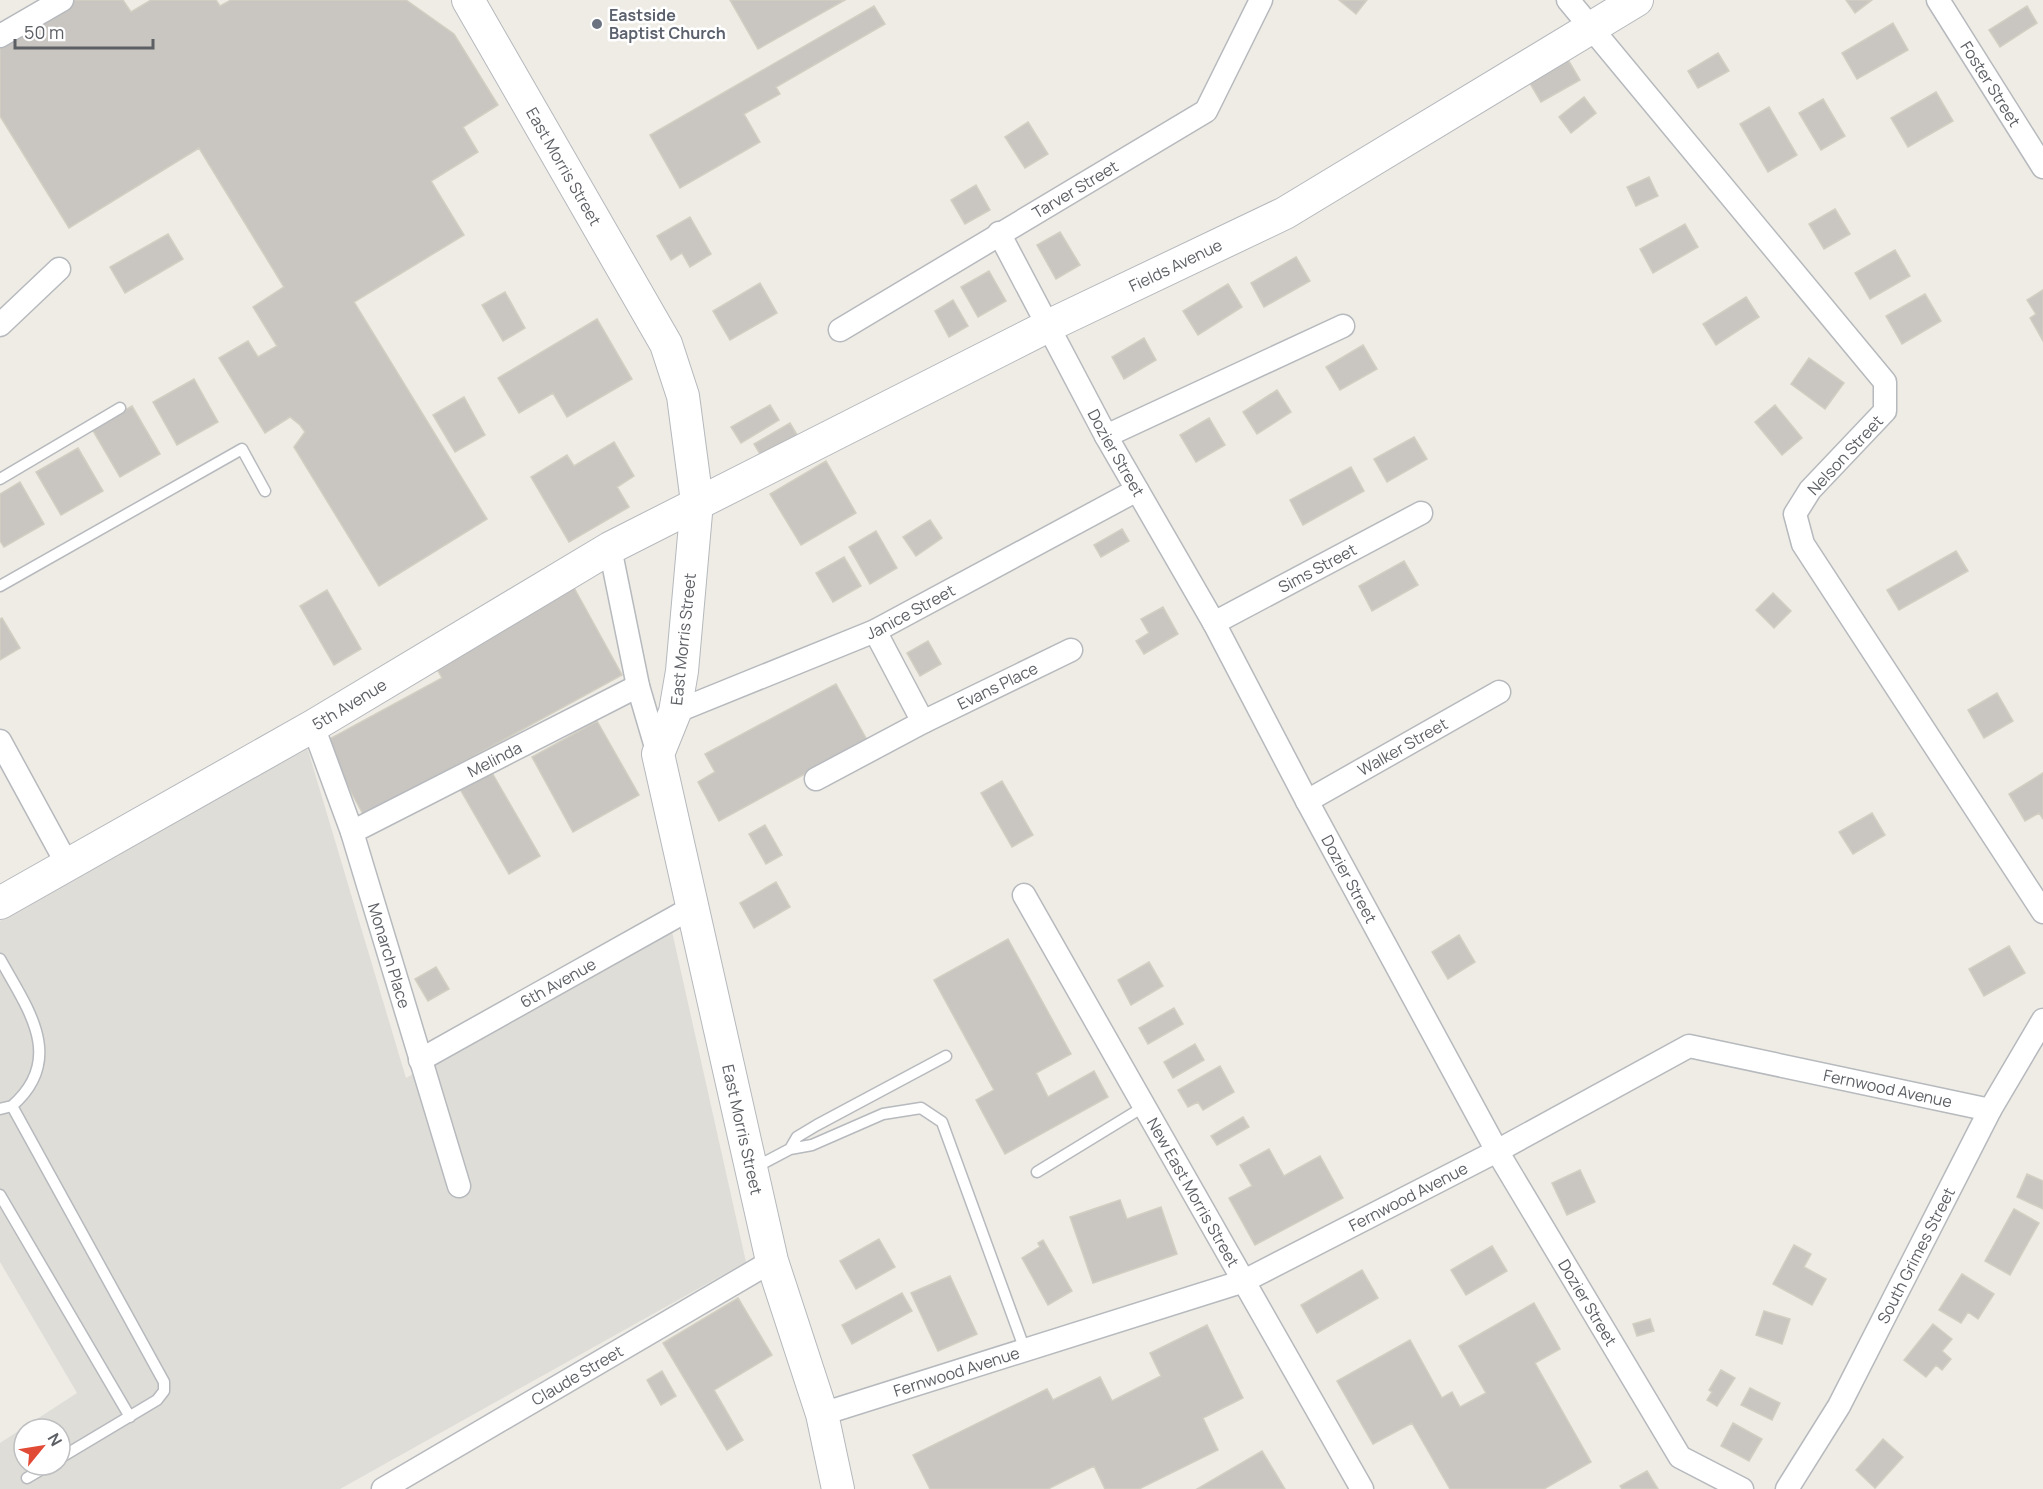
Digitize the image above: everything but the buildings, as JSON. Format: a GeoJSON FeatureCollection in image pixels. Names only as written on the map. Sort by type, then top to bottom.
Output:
{"type":"FeatureCollection","features":[{"type":"Feature","properties":{"kind":"street"},"geometry":{"type":"LineString","coordinates":[[0,36],[62,0]]}},
{"type":"Feature","properties":{"kind":"street","name":"East Morris Street"},"geometry":{"type":"LineString","coordinates":[[468,0],[666,344],[683,396],[697,502],[682,671],[675,712],[658,754],[695,906],[772,1261],[822,1414],[838,1489]]}},
{"type":"Feature","properties":{"kind":"street","name":"Tarver Street"},"geometry":{"type":"LineString","coordinates":[[840,330],[1206,111],[1261,0]]}},
{"type":"Feature","properties":{"kind":"street"},"geometry":{"type":"LineString","coordinates":[[1568,0],[1591,28]]}},
{"type":"Feature","properties":{"kind":"street","name":"Fields Avenue"},"geometry":{"type":"LineString","coordinates":[[697,502],[1048,326],[1285,213],[1637,0]]}},
{"type":"Feature","properties":{"kind":"street","name":"Foster Street"},"geometry":{"type":"LineString","coordinates":[[1938,0],[2043,167]]}},
{"type":"Feature","properties":{"kind":"street","name":"Nelson Street"},"geometry":{"type":"LineString","coordinates":[[1591,28],[1885,382],[1886,411],[1810,490],[1795,514],[1803,544],[2043,912]]}},
{"type":"Feature","properties":{"kind":"street","name":"Dozier Street"},"geometry":{"type":"LineString","coordinates":[[999,233],[1106,436],[1214,623],[1307,801],[1497,1151],[1680,1457],[1742,1489]]}},
{"type":"Feature","properties":{"kind":"street"},"geometry":{"type":"LineString","coordinates":[[0,325],[59,269]]}},
{"type":"Feature","properties":{"kind":"street"},"geometry":{"type":"LineString","coordinates":[[1106,436],[1343,326]]}},
{"type":"Feature","properties":{"kind":"street","name":"Janice Street"},"geometry":{"type":"LineString","coordinates":[[675,712],[875,631],[1137,490]]}},
{"type":"Feature","properties":{"kind":"street","name":"5th Avenue"},"geometry":{"type":"LineString","coordinates":[[0,903],[313,726],[610,548],[697,502]]}},
{"type":"Feature","properties":{"kind":"street","name":"Sims Street"},"geometry":{"type":"LineString","coordinates":[[1214,623],[1420,513]]}},
{"type":"Feature","properties":{"kind":"street"},"geometry":{"type":"LineString","coordinates":[[610,548],[638,686],[658,754]]}},
{"type":"Feature","properties":{"kind":"street"},"geometry":{"type":"LineString","coordinates":[[875,631],[923,722]]}},
{"type":"Feature","properties":{"kind":"street","name":"Evans Place"},"geometry":{"type":"LineString","coordinates":[[816,779],[923,722],[1071,650]]}},
{"type":"Feature","properties":{"kind":"street","name":"Melinda"},"geometry":{"type":"LineString","coordinates":[[352,832],[638,686]]}},
{"type":"Feature","properties":{"kind":"street","name":"Walker Street"},"geometry":{"type":"LineString","coordinates":[[1307,801],[1499,692]]}},
{"type":"Feature","properties":{"kind":"street","name":"Monarch Place"},"geometry":{"type":"LineString","coordinates":[[313,726],[352,832],[459,1186]]}},
{"type":"Feature","properties":{"kind":"street"},"geometry":{"type":"LineString","coordinates":[[0,741],[67,864]]}},
{"type":"Feature","properties":{"kind":"street","name":"New East Morris Street"},"geometry":{"type":"LineString","coordinates":[[1024,895],[1362,1489]]}},
{"type":"Feature","properties":{"kind":"street","name":"6th Avenue"},"geometry":{"type":"LineString","coordinates":[[420,1060],[695,906]]}},
{"type":"Feature","properties":{"kind":"street","name":"South Grimes Street"},"geometry":{"type":"LineString","coordinates":[[1787,1489],[1839,1406],[1990,1110],[2043,1020]]}},
{"type":"Feature","properties":{"kind":"street","name":"Fernwood Avenue"},"geometry":{"type":"LineString","coordinates":[[822,1414],[1244,1281],[1497,1151],[1689,1046],[1990,1110]]}},
{"type":"Feature","properties":{"kind":"street","name":"Claude Street"},"geometry":{"type":"LineString","coordinates":[[383,1489],[772,1261]]}},
{"type":"Feature","properties":{"kind":"lane"},"geometry":{"type":"LineString","coordinates":[[0,479],[120,408]]}},
{"type":"Feature","properties":{"kind":"lane"},"geometry":{"type":"LineString","coordinates":[[0,586],[242,449],[265,490]]}},
{"type":"Feature","properties":{"kind":"lane"},"geometry":{"type":"LineString","coordinates":[[0,959],[34,1022],[42,1048],[36,1076],[26,1094],[12,1106],[0,1109]]}},
{"type":"Feature","properties":{"kind":"lane"},"geometry":{"type":"LineString","coordinates":[[790,1149],[797,1137],[817,1125],[946,1056]]}},
{"type":"Feature","properties":{"kind":"lane"},"geometry":{"type":"LineString","coordinates":[[12,1106],[164,1382],[164,1391],[157,1400],[72,1451]]}},
{"type":"Feature","properties":{"kind":"lane"},"geometry":{"type":"LineString","coordinates":[[1037,1172],[1145,1106]]}},
{"type":"Feature","properties":{"kind":"lane"},"geometry":{"type":"LineString","coordinates":[[752,1169],[790,1149],[812,1145],[883,1114],[921,1108],[942,1122],[1025,1350]]}},
{"type":"Feature","properties":{"kind":"lane"},"geometry":{"type":"LineString","coordinates":[[0,1195],[130,1417]]}},
{"type":"Feature","properties":{"kind":"shaded area"},"geometry":{"type":"Polygon","coordinates":[[[304,737],[406,1078],[671,927],[746,1262],[340,1489],[0,1489],[0,1443],[12,1435],[12,1477],[72,1477],[72,1417],[40,1417],[77,1393],[0,1262],[0,921],[304,737]]]}},
{"type":"Feature","properties":{"kind":"place","name":"Eastside Baptist Church"},"geometry":{"type":"Point","coordinates":[597,24]}}]}
